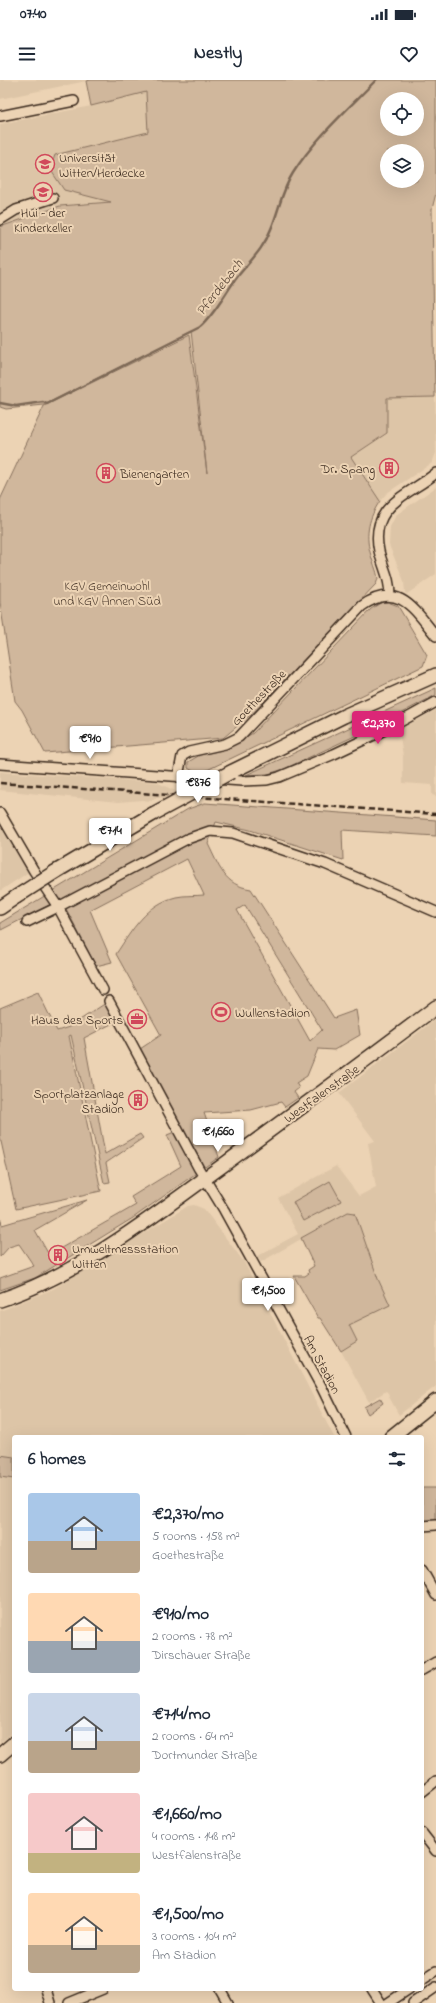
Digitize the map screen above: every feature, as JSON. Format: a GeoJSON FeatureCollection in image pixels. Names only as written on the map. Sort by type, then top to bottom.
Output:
{"type":"FeatureCollection","features":[{"type":"Feature","properties":{"kind":"street"},"geometry":{"type":"LineString","coordinates":[[0,116],[74,101]]}},
{"type":"Feature","properties":{"kind":"street"},"geometry":{"type":"LineString","coordinates":[[0,220],[16,210],[53,198]]}},
{"type":"Feature","properties":{"kind":"street"},"geometry":{"type":"LineString","coordinates":[[436,473],[392,503],[385,511],[381,520],[377,541],[388,575],[390,596],[407,602],[436,636]]}},
{"type":"Feature","properties":{"kind":"street","name":"Goethestraße"},"geometry":{"type":"LineString","coordinates":[[178,777],[182,756],[189,752],[225,744],[238,737],[362,606],[370,600],[381,596],[390,596]]}},
{"type":"Feature","properties":{"kind":"street"},"geometry":{"type":"LineString","coordinates":[[0,908],[55,872],[153,814],[231,772],[344,716],[436,675]]}},
{"type":"Feature","properties":{"kind":"street"},"geometry":{"type":"LineString","coordinates":[[0,764],[242,781],[267,780],[279,777],[334,754],[391,727],[436,702]]}},
{"type":"Feature","properties":{"kind":"street"},"geometry":{"type":"LineString","coordinates":[[0,813],[55,904],[103,990]]}},
{"type":"Feature","properties":{"kind":"street"},"geometry":{"type":"LineString","coordinates":[[27,922],[55,904],[187,839],[204,832],[215,831],[233,833],[326,864],[436,912]]}},
{"type":"Feature","properties":{"kind":"street"},"geometry":{"type":"LineString","coordinates":[[109,1002],[204,1178]]}},
{"type":"Feature","properties":{"kind":"street","name":"Westfalenstraße"},"geometry":{"type":"LineString","coordinates":[[0,1300],[50,1279],[98,1252],[181,1196],[436,1007]]}},
{"type":"Feature","properties":{"kind":"street","name":"Am Stadion"},"geometry":{"type":"LineString","coordinates":[[204,1178],[224,1210],[322,1388],[345,1435]]}},
{"type":"Feature","properties":{"kind":"street"},"geometry":{"type":"LineString","coordinates":[[393,1435],[436,1400]]}},
{"type":"Feature","properties":{"kind":"street"},"geometry":{"type":"LineString","coordinates":[[424,1526],[436,1525]]}},
{"type":"Feature","properties":{"kind":"street"},"geometry":{"type":"LineString","coordinates":[[424,1574],[436,1595]]}},
{"type":"Feature","properties":{"kind":"street"},"geometry":{"type":"LineString","coordinates":[[424,1669],[436,1662]]}},
{"type":"Feature","properties":{"kind":"street"},"geometry":{"type":"LineString","coordinates":[[0,1755],[12,1745]]}},
{"type":"Feature","properties":{"kind":"street"},"geometry":{"type":"LineString","coordinates":[[424,1790],[436,1780]]}},
{"type":"Feature","properties":{"kind":"street"},"geometry":{"type":"LineString","coordinates":[[424,1836],[436,1851]]}},
{"type":"Feature","properties":{"kind":"street"},"geometry":{"type":"LineString","coordinates":[[424,1979],[436,1971]]}},
{"type":"Feature","properties":{"kind":"street"},"geometry":{"type":"LineString","coordinates":[[413,2003],[436,1987]]}},
{"type":"Feature","properties":{"kind":"street"},"geometry":{"type":"LineString","coordinates":[[47,1991],[50,2003]]}},
{"type":"Feature","properties":{"kind":"street"},"geometry":{"type":"LineString","coordinates":[[69,2003],[99,1991]]}},
{"type":"Feature","properties":{"kind":"street"},"geometry":{"type":"LineString","coordinates":[[221,1991],[228,2003]]}},
{"type":"Feature","properties":{"kind":"street"},"geometry":{"type":"LineString","coordinates":[[373,1991],[381,2003]]}},
{"type":"Feature","properties":{"kind":"street"},"geometry":{"type":"LineString","coordinates":[[388,2003],[406,1991]]}},
{"type":"Feature","properties":{"kind":"shaded area"},"geometry":{"type":"Polygon","coordinates":[[[0,80],[91,80],[0,99],[0,80]]]}},
{"type":"Feature","properties":{"kind":"shaded area","name":"Universität Witten/Herdecke"},"geometry":{"type":"Polygon","coordinates":[[[146,91],[148,132],[112,202],[60,206],[0,227],[0,124],[91,106],[146,91]]]}},
{"type":"Feature","properties":{"kind":"shaded area","name":"Dr. Spang"},"geometry":{"type":"Polygon","coordinates":[[[435,397],[436,453],[432,463],[387,493],[380,501],[351,457],[387,434],[387,398],[435,397]]]}},
{"type":"Feature","properties":{"kind":"shaded area"},"geometry":{"type":"Polygon","coordinates":[[[436,487],[436,574],[407,594],[405,593],[404,581],[389,545],[390,527],[396,515],[436,487]]]}},
{"type":"Feature","properties":{"kind":"shaded area"},"geometry":{"type":"Polygon","coordinates":[[[436,710],[436,796],[432,795],[432,785],[403,783],[403,756],[399,730],[436,710]]]}},
{"type":"Feature","properties":{"kind":"shaded area"},"geometry":{"type":"Polygon","coordinates":[[[0,772],[156,782],[195,800],[157,798],[150,801],[142,800],[118,802],[0,790],[0,772]]]}},
{"type":"Feature","properties":{"kind":"shaded area"},"geometry":{"type":"Polygon","coordinates":[[[0,822],[29,872],[0,891],[0,822]]]}},
{"type":"Feature","properties":{"kind":"shaded area"},"geometry":{"type":"Polygon","coordinates":[[[436,1019],[436,1386],[399,1415],[388,1395],[389,1394],[386,1391],[369,1402],[341,1351],[357,1341],[301,1239],[261,1262],[257,1256],[298,1234],[278,1198],[336,1166],[359,1196],[376,1187],[368,1143],[375,1141],[339,1093],[436,1019]]]}},
{"type":"Feature","properties":{"kind":"shaded area"},"geometry":{"type":"Polygon","coordinates":[[[194,1205],[204,1209],[244,1262],[333,1435],[12,1435],[12,1457],[0,1455],[0,1311],[53,1289],[188,1206],[194,1205]]]}},
{"type":"Feature","properties":{"kind":"shaded area"},"geometry":{"type":"Polygon","coordinates":[[[0,1477],[12,1479],[12,1733],[0,1743],[0,1477]]]}},
{"type":"Feature","properties":{"kind":"green space","name":"KGV Gemeinwohl und KGV Annen Süd"},"geometry":{"type":"Polygon","coordinates":[[[91,80],[436,80],[436,193],[432,209],[435,397],[387,398],[387,433],[351,457],[380,501],[373,513],[368,532],[371,555],[378,579],[376,584],[253,713],[223,738],[45,753],[22,710],[15,701],[0,602],[0,500],[44,406],[189,335],[207,473],[191,331],[44,405],[6,409],[0,407],[0,227],[60,206],[111,202],[64,190],[50,169],[55,155],[148,132],[146,92],[91,106],[86,81],[91,80]]]}},
{"type":"Feature","properties":{"kind":"green space"},"geometry":{"type":"Polygon","coordinates":[[[382,602],[388,602],[398,606],[427,655],[423,666],[205,771],[193,771],[188,768],[188,762],[200,755],[222,750],[253,733],[371,609],[382,602]]]}},
{"type":"Feature","properties":{"kind":"green space"},"geometry":{"type":"Polygon","coordinates":[[[436,688],[436,695],[374,727],[284,769],[268,774],[246,775],[436,688]]]}},
{"type":"Feature","properties":{"kind":"green space"},"geometry":{"type":"Polygon","coordinates":[[[205,803],[436,820],[436,836],[342,830],[343,860],[250,830],[216,822],[208,844],[219,867],[228,879],[242,887],[251,889],[334,1018],[356,1010],[360,1035],[334,1050],[318,1049],[307,1076],[296,1083],[299,1088],[294,1092],[298,1098],[285,1107],[281,1102],[251,1110],[204,1113],[219,1157],[133,1218],[35,1278],[0,1290],[0,1278],[34,1266],[19,1244],[9,1247],[0,1257],[0,1216],[2,1225],[87,1200],[35,1230],[49,1255],[136,1205],[131,1197],[181,1166],[167,1135],[182,1129],[140,1049],[161,1035],[116,954],[134,927],[157,905],[176,897],[204,895],[187,859],[90,910],[112,962],[96,966],[61,899],[1,930],[0,923],[188,809],[205,803]],[[245,905],[237,910],[310,1041],[322,1030],[245,905]]]}},
{"type":"Feature","properties":{"kind":"green space"},"geometry":{"type":"Polygon","coordinates":[[[38,992],[57,1031],[69,1027],[109,1001],[119,1020],[84,1038],[105,1154],[140,1134],[143,1138],[106,1163],[110,1182],[104,1183],[71,1035],[69,1036],[101,1191],[16,1209],[0,1137],[0,1008],[38,992]]]}},
{"type":"Feature","properties":{"kind":"green space"},"geometry":{"type":"Polygon","coordinates":[[[330,1181],[341,1201],[303,1221],[293,1202],[330,1181]]]}},
{"type":"Feature","properties":{"kind":"green space"},"geometry":{"type":"Polygon","coordinates":[[[348,1212],[355,1213],[378,1279],[390,1305],[349,1325],[357,1341],[341,1351],[320,1318],[318,1318],[294,1276],[305,1276],[309,1273],[308,1270],[314,1266],[301,1238],[348,1212]]]}},
{"type":"Feature","properties":{"kind":"green space"},"geometry":{"type":"Polygon","coordinates":[[[380,1398],[383,1403],[368,1414],[364,1407],[380,1398]]]}},
{"type":"Feature","properties":{"kind":"green space"},"geometry":{"type":"Polygon","coordinates":[[[0,1455],[12,1457],[12,1479],[0,1477],[0,1455]]]}},
{"type":"Feature","properties":{"kind":"green space"},"geometry":{"type":"Polygon","coordinates":[[[424,1488],[436,1488],[436,1521],[424,1522],[424,1488]]]}},
{"type":"Feature","properties":{"kind":"waterway","name":"Pferdebach"},"geometry":{"type":"LineString","coordinates":[[0,403],[16,406],[43,402],[47,404],[200,327],[211,316],[238,276],[265,242],[274,222],[286,186],[302,160],[332,124],[376,80]]}},
{"type":"Feature","properties":{"kind":"railway"},"geometry":{"type":"LineString","coordinates":[[0,783],[436,814]]}},
{"type":"Feature","properties":{"kind":"place","name":"Universität Witten/Herdecke"},"geometry":{"type":"Point","coordinates":[45,164]}},
{"type":"Feature","properties":{"kind":"place","name":"Hui – der Kinderkeller"},"geometry":{"type":"Point","coordinates":[43,192]}},
{"type":"Feature","properties":{"kind":"place","name":"Dr. Spang"},"geometry":{"type":"Point","coordinates":[389,468]}},
{"type":"Feature","properties":{"kind":"place","name":"Bienengarten"},"geometry":{"type":"Point","coordinates":[106,473]}},
{"type":"Feature","properties":{"kind":"place","name":"Wullenstadion"},"geometry":{"type":"Point","coordinates":[221,1012]}},
{"type":"Feature","properties":{"kind":"place","name":"Haus des Sports"},"geometry":{"type":"Point","coordinates":[137,1019]}},
{"type":"Feature","properties":{"kind":"place","name":"Sportplatzanlage Stadion"},"geometry":{"type":"Point","coordinates":[138,1100]}},
{"type":"Feature","properties":{"kind":"place","name":"Umweltmessstation Witten"},"geometry":{"type":"Point","coordinates":[58,1255]}}]}
